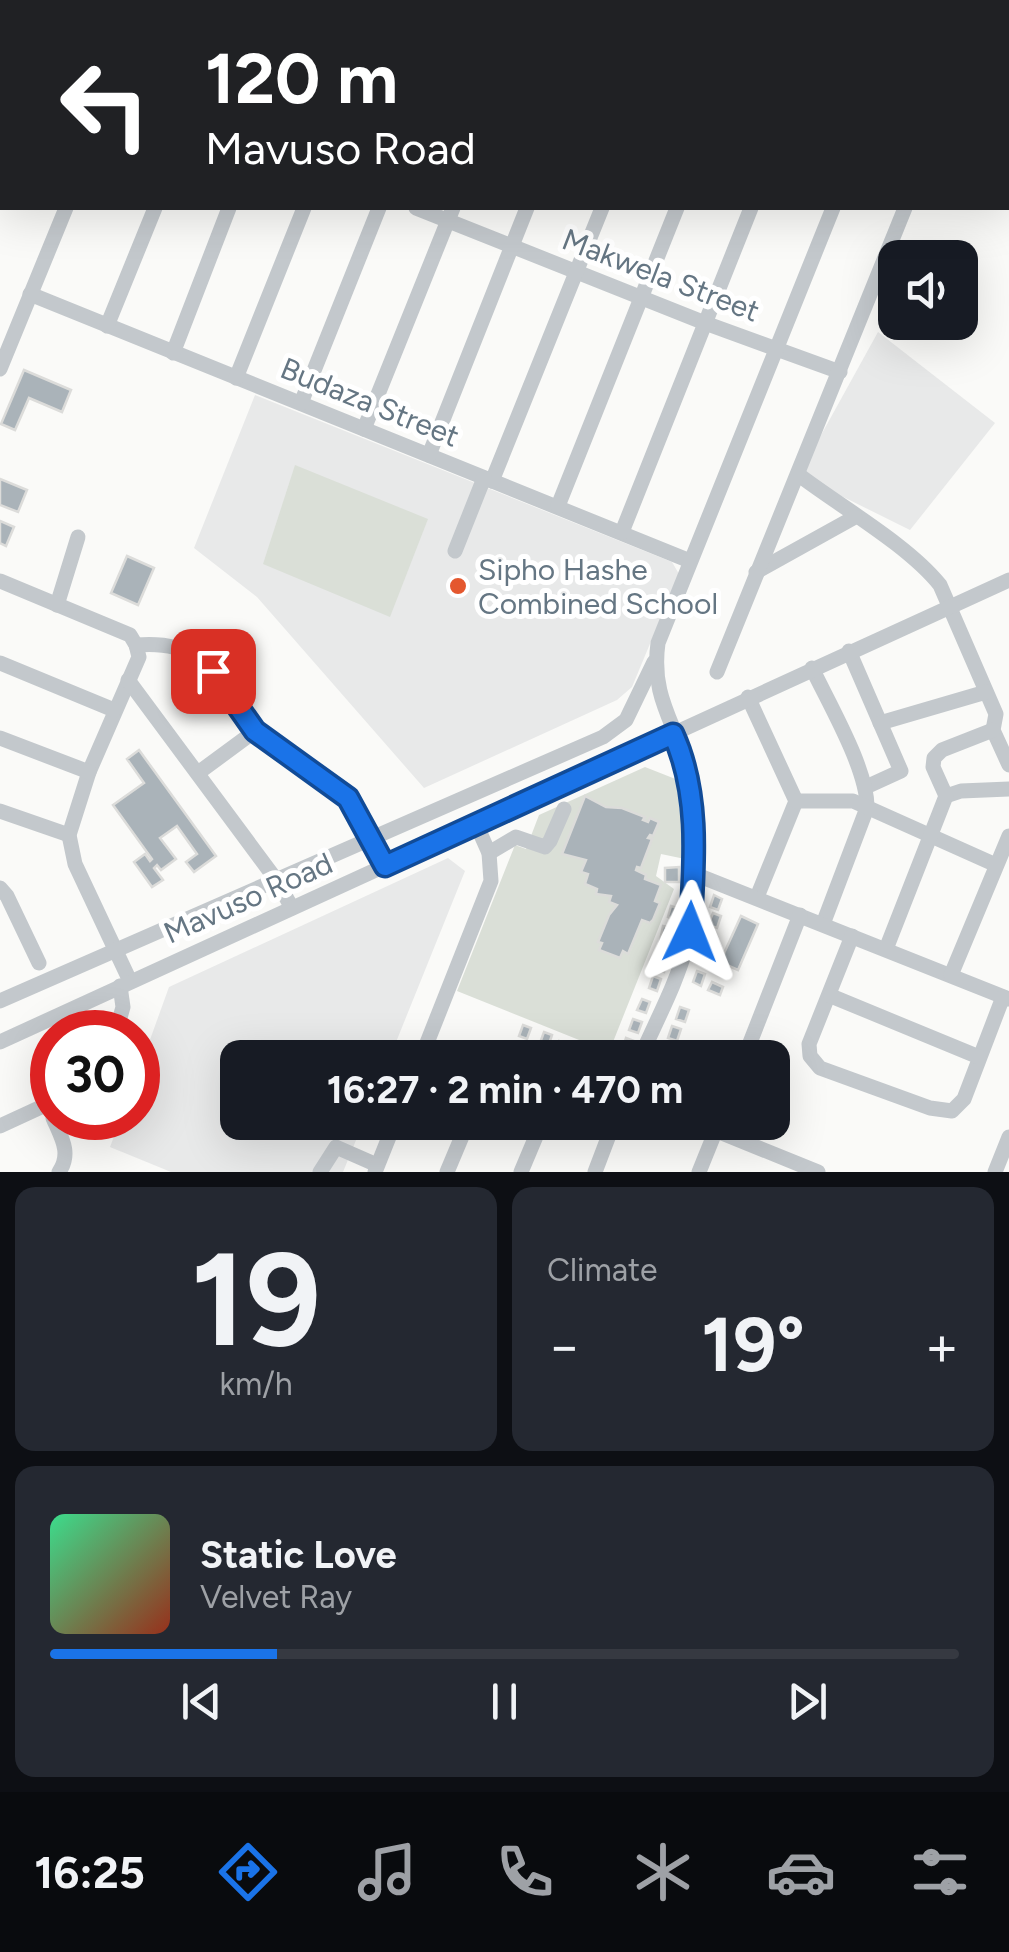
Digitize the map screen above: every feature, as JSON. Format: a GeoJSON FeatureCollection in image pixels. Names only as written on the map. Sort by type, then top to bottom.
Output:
{"type":"FeatureCollection","features":[{"type":"Feature","properties":{"kind":"street"},"geometry":{"type":"LineString","coordinates":[[0,369],[65,210]]}},
{"type":"Feature","properties":{"kind":"street"},"geometry":{"type":"LineString","coordinates":[[108,326],[154,210]]}},
{"type":"Feature","properties":{"kind":"street"},"geometry":{"type":"LineString","coordinates":[[174,353],[228,210]]}},
{"type":"Feature","properties":{"kind":"street"},"geometry":{"type":"LineString","coordinates":[[236,378],[303,210]]}},
{"type":"Feature","properties":{"kind":"street"},"geometry":{"type":"LineString","coordinates":[[301,403],[378,210]]}},
{"type":"Feature","properties":{"kind":"street"},"geometry":{"type":"LineString","coordinates":[[428,455],[526,210]]}},
{"type":"Feature","properties":{"kind":"street"},"geometry":{"type":"LineString","coordinates":[[455,551],[601,210]]}},
{"type":"Feature","properties":{"kind":"street"},"geometry":{"type":"LineString","coordinates":[[558,506],[676,210]]}},
{"type":"Feature","properties":{"kind":"street"},"geometry":{"type":"LineString","coordinates":[[622,532],[750,210]]}},
{"type":"Feature","properties":{"kind":"street"},"geometry":{"type":"LineString","coordinates":[[648,1040],[686,950],[692,874],[690,785],[660,694],[658,643],[832,210]]}},
{"type":"Feature","properties":{"kind":"street"},"geometry":{"type":"LineString","coordinates":[[717,672],[904,210]]}},
{"type":"Feature","properties":{"kind":"street"},"geometry":{"type":"LineString","coordinates":[[364,428],[451,214]]}},
{"type":"Feature","properties":{"kind":"street","name":"Makwela Street"},"geometry":{"type":"LineString","coordinates":[[451,214],[511,246],[575,272],[840,372]]}},
{"type":"Feature","properties":{"kind":"street","name":"Budaza Street"},"geometry":{"type":"LineString","coordinates":[[30,294],[690,561]]}},
{"type":"Feature","properties":{"kind":"street"},"geometry":{"type":"LineString","coordinates":[[798,475],[925,568],[940,584],[997,720],[994,730],[1009,766]]}},
{"type":"Feature","properties":{"kind":"street"},"geometry":{"type":"LineString","coordinates":[[756,572],[855,517]]}},
{"type":"Feature","properties":{"kind":"street"},"geometry":{"type":"LineString","coordinates":[[57,605],[78,537]]}},
{"type":"Feature","properties":{"kind":"street","name":"Mavuso Road"},"geometry":{"type":"LineString","coordinates":[[0,1042],[1009,580]]}},
{"type":"Feature","properties":{"kind":"street"},"geometry":{"type":"LineString","coordinates":[[0,582],[133,640],[164,644],[202,660],[255,731],[343,793],[385,866]]}},
{"type":"Feature","properties":{"kind":"street"},"geometry":{"type":"LineString","coordinates":[[122,1010],[125,984],[115,950],[76,864],[69,835],[89,772],[138,657],[133,640]]}},
{"type":"Feature","properties":{"kind":"street"},"geometry":{"type":"LineString","coordinates":[[849,651],[900,772],[866,787]]}},
{"type":"Feature","properties":{"kind":"street"},"geometry":{"type":"LineString","coordinates":[[0,1001],[617,729],[626,720],[656,658]]}},
{"type":"Feature","properties":{"kind":"street"},"geometry":{"type":"LineString","coordinates":[[0,663],[114,710]]}},
{"type":"Feature","properties":{"kind":"street"},"geometry":{"type":"LineString","coordinates":[[812,668],[866,787],[867,808],[823,924]]}},
{"type":"Feature","properties":{"kind":"street"},"geometry":{"type":"LineString","coordinates":[[128,680],[277,881],[292,908]]}},
{"type":"Feature","properties":{"kind":"street"},"geometry":{"type":"LineString","coordinates":[[880,722],[986,692]]}},
{"type":"Feature","properties":{"kind":"street"},"geometry":{"type":"LineString","coordinates":[[748,697],[796,801],[757,897]]}},
{"type":"Feature","properties":{"kind":"street"},"geometry":{"type":"LineString","coordinates":[[886,949],[946,796],[933,767],[936,753],[994,730]]}},
{"type":"Feature","properties":{"kind":"street"},"geometry":{"type":"LineString","coordinates":[[198,773],[255,731]]}},
{"type":"Feature","properties":{"kind":"street"},"geometry":{"type":"LineString","coordinates":[[0,738],[89,772]]}},
{"type":"Feature","properties":{"kind":"street"},"geometry":{"type":"LineString","coordinates":[[946,796],[961,791],[1009,789]]}},
{"type":"Feature","properties":{"kind":"street"},"geometry":{"type":"LineString","coordinates":[[796,801],[844,800],[996,865]]}},
{"type":"Feature","properties":{"kind":"street"},"geometry":{"type":"LineString","coordinates":[[488,853],[516,837],[544,847],[564,809]]}},
{"type":"Feature","properties":{"kind":"street"},"geometry":{"type":"LineString","coordinates":[[0,811],[69,835]]}},
{"type":"Feature","properties":{"kind":"street"},"geometry":{"type":"LineString","coordinates":[[428,1040],[488,892],[492,868],[477,826]]}},
{"type":"Feature","properties":{"kind":"street"},"geometry":{"type":"LineString","coordinates":[[951,975],[1009,836]]}},
{"type":"Feature","properties":{"kind":"street"},"geometry":{"type":"LineString","coordinates":[[692,874],[757,897],[1006,998],[964,1099],[952,1111],[942,1112],[820,1068],[810,1056],[809,1044],[852,936]]}},
{"type":"Feature","properties":{"kind":"street"},"geometry":{"type":"LineString","coordinates":[[0,888],[40,964]]}},
{"type":"Feature","properties":{"kind":"street"},"geometry":{"type":"LineString","coordinates":[[751,1040],[800,914]]}},
{"type":"Feature","properties":{"kind":"street"},"geometry":{"type":"LineString","coordinates":[[830,996],[979,1057]]}},
{"type":"Feature","properties":{"kind":"street"},"geometry":{"type":"LineString","coordinates":[[0,1126],[30,1117]]}},
{"type":"Feature","properties":{"kind":"street"},"geometry":{"type":"LineString","coordinates":[[996,1172],[1009,1137]]}},
{"type":"Feature","properties":{"kind":"street"},"geometry":{"type":"LineString","coordinates":[[60,1172],[66,1148],[63,1140]]}},
{"type":"Feature","properties":{"kind":"street"},"geometry":{"type":"LineString","coordinates":[[320,1172],[336,1147],[376,1168],[388,1140]]}},
{"type":"Feature","properties":{"kind":"street"},"geometry":{"type":"LineString","coordinates":[[447,1172],[460,1140]]}},
{"type":"Feature","properties":{"kind":"street"},"geometry":{"type":"LineString","coordinates":[[521,1172],[534,1140]]}},
{"type":"Feature","properties":{"kind":"street"},"geometry":{"type":"LineString","coordinates":[[595,1172],[607,1140]]}},
{"type":"Feature","properties":{"kind":"street"},"geometry":{"type":"LineString","coordinates":[[699,1172],[712,1140]]}},
{"type":"Feature","properties":{"kind":"street"},"geometry":{"type":"LineString","coordinates":[[745,1140],[818,1172]]}},
{"type":"Feature","properties":{"kind":"street"},"geometry":{"type":"LineString","coordinates":[[772,1172],[779,1156]]}},
{"type":"Feature","properties":{"kind":"shaded area"},"geometry":{"type":"Polygon","coordinates":[[[878,332],[878,340],[888,340],[995,423],[910,530],[799,475],[878,332]]]}},
{"type":"Feature","properties":{"kind":"shaded area","name":"Sipho Hashe Combined School"},"geometry":{"type":"Polygon","coordinates":[[[255,395],[672,562],[679,574],[632,687],[617,700],[424,788],[257,597],[194,548],[255,395]]]}},
{"type":"Feature","properties":{"kind":"shaded area"},"geometry":{"type":"Polygon","coordinates":[[[295,465],[428,519],[390,617],[263,564],[295,465]]]}},
{"type":"Feature","properties":{"kind":"shaded area"},"geometry":{"type":"Polygon","coordinates":[[[645,767],[678,780],[685,788],[685,859],[661,854],[656,876],[674,889],[614,1040],[579,1040],[457,991],[515,845],[526,849],[539,815],[645,767]]]}},
{"type":"Feature","properties":{"kind":"shaded area"},"geometry":{"type":"Polygon","coordinates":[[[448,858],[465,871],[397,1040],[220,1040],[220,1140],[356,1140],[343,1172],[171,1172],[110,1147],[113,1140],[160,1140],[160,1012],[169,987],[448,858]]]}},
{"type":"Feature","properties":{"kind":"building"},"geometry":{"type":"Polygon","coordinates":[[[24,370],[71,390],[62,412],[29,398],[15,430],[1,424],[24,370]]]}},
{"type":"Feature","properties":{"kind":"building"},"geometry":{"type":"Polygon","coordinates":[[[0,479],[27,490],[18,512],[0,505],[0,479]]]}},
{"type":"Feature","properties":{"kind":"building"},"geometry":{"type":"Polygon","coordinates":[[[0,521],[14,527],[6,546],[0,543],[0,521]]]}},
{"type":"Feature","properties":{"kind":"building"},"geometry":{"type":"Polygon","coordinates":[[[127,556],[154,568],[138,605],[111,593],[127,556]]]}},
{"type":"Feature","properties":{"kind":"building"},"geometry":{"type":"Polygon","coordinates":[[[139,750],[216,856],[194,872],[186,862],[197,854],[177,826],[160,838],[176,859],[161,870],[157,865],[154,868],[163,880],[152,887],[134,862],[145,854],[152,859],[113,805],[144,783],[127,759],[139,750]]]}},
{"type":"Feature","properties":{"kind":"building"},"geometry":{"type":"Polygon","coordinates":[[[585,796],[606,807],[622,808],[645,817],[643,820],[648,822],[650,818],[659,822],[648,838],[652,839],[641,868],[636,870],[646,875],[645,879],[661,885],[655,901],[660,903],[650,923],[642,920],[628,954],[623,951],[620,958],[599,950],[602,943],[598,942],[617,905],[609,902],[611,896],[596,894],[597,889],[585,884],[588,874],[581,872],[586,860],[562,854],[585,796]]]}},
{"type":"Feature","properties":{"kind":"building"},"geometry":{"type":"Polygon","coordinates":[[[679,867],[679,882],[665,882],[665,868],[679,867]]]}},
{"type":"Feature","properties":{"kind":"building"},"geometry":{"type":"Polygon","coordinates":[[[714,895],[722,899],[718,910],[710,907],[714,895]]]}},
{"type":"Feature","properties":{"kind":"building"},"geometry":{"type":"Polygon","coordinates":[[[671,906],[681,909],[678,921],[668,917],[671,906]]]}},
{"type":"Feature","properties":{"kind":"building"},"geometry":{"type":"Polygon","coordinates":[[[713,913],[721,916],[717,928],[708,925],[713,913]]]}},
{"type":"Feature","properties":{"kind":"building"},"geometry":{"type":"Polygon","coordinates":[[[741,916],[758,924],[738,970],[720,962],[741,916]]]}},
{"type":"Feature","properties":{"kind":"building"},"geometry":{"type":"Polygon","coordinates":[[[663,926],[675,929],[671,943],[660,941],[663,926]]]}},
{"type":"Feature","properties":{"kind":"building"},"geometry":{"type":"Polygon","coordinates":[[[703,941],[711,944],[707,955],[698,952],[703,941]]]}},
{"type":"Feature","properties":{"kind":"building"},"geometry":{"type":"Polygon","coordinates":[[[659,957],[668,960],[664,972],[655,969],[659,957]]]}},
{"type":"Feature","properties":{"kind":"building"},"geometry":{"type":"Polygon","coordinates":[[[697,971],[705,974],[701,986],[693,982],[697,971]]]}},
{"type":"Feature","properties":{"kind":"building"},"geometry":{"type":"Polygon","coordinates":[[[653,976],[661,979],[657,991],[649,988],[653,976]]]}},
{"type":"Feature","properties":{"kind":"building"},"geometry":{"type":"Polygon","coordinates":[[[712,982],[723,987],[720,995],[708,990],[712,982]]]}},
{"type":"Feature","properties":{"kind":"building"},"geometry":{"type":"Polygon","coordinates":[[[642,999],[650,1002],[646,1013],[637,1010],[642,999]]]}},
{"type":"Feature","properties":{"kind":"building"},"geometry":{"type":"Polygon","coordinates":[[[680,1007],[689,1010],[685,1022],[676,1019],[680,1007]]]}},
{"type":"Feature","properties":{"kind":"building"},"geometry":{"type":"Polygon","coordinates":[[[633,1019],[642,1022],[638,1033],[629,1030],[633,1019]]]}},
{"type":"Feature","properties":{"kind":"building"},"geometry":{"type":"Polygon","coordinates":[[[523,1025],[531,1028],[527,1039],[519,1036],[523,1025]]]}},
{"type":"Feature","properties":{"kind":"building"},"geometry":{"type":"Polygon","coordinates":[[[672,1026],[681,1029],[677,1040],[668,1038],[672,1026]]]}},
{"type":"Feature","properties":{"kind":"place","name":"Sipho Hashe Combined School"},"geometry":{"type":"Point","coordinates":[458,586]}},
{"type":"Feature","properties":{"kind":"route"},"geometry":{"type":"LineString","coordinates":[[213,671],[255,731],[348,798],[385,866],[673,734],[683,756],[692,797],[690,932]]}}]}
